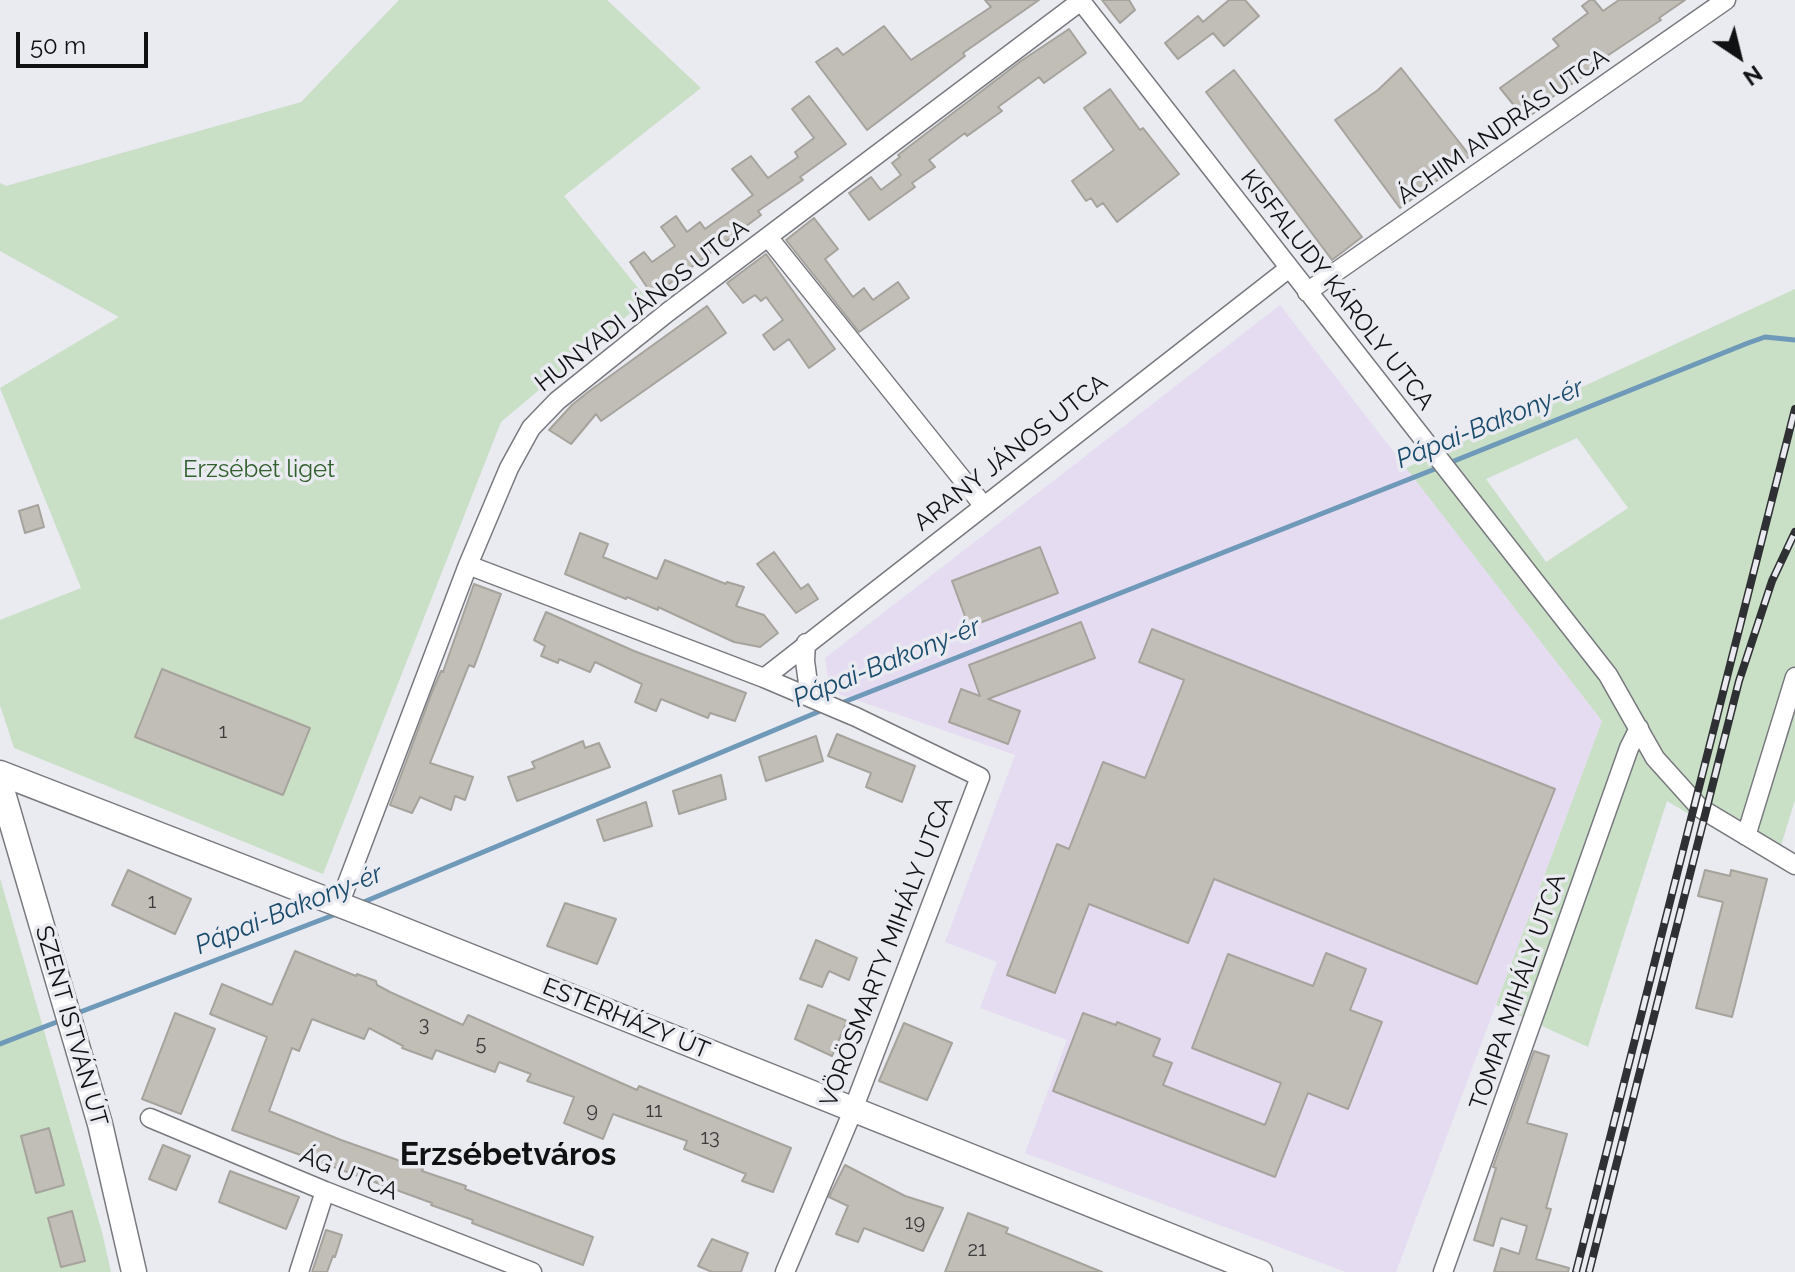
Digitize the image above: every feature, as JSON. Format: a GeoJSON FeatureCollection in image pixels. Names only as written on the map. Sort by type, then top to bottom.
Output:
{"type":"FeatureCollection","features":[{"type":"Feature","properties":{"kind":"street","name":"KISFALUDY KÁROLY UTCA"},"geometry":{"type":"LineString","coordinates":[[1081,0],[1608,675],[1655,758],[1695,804],[1795,865]]}},
{"type":"Feature","properties":{"kind":"street","name":"HUNYADI JÁNOS UTCA"},"geometry":{"type":"LineString","coordinates":[[339,905],[468,565],[514,456],[544,414],[668,312],[1081,0]]}},
{"type":"Feature","properties":{"kind":"street","name":"ÁCHIM ANDRÁS UTCA"},"geometry":{"type":"LineString","coordinates":[[1307,292],[1726,0]]}},
{"type":"Feature","properties":{"kind":"street"},"geometry":{"type":"LineString","coordinates":[[768,237],[983,505]]}},
{"type":"Feature","properties":{"kind":"street","name":"ARANY JÁNOS UTCA"},"geometry":{"type":"LineString","coordinates":[[764,678],[1288,269]]}},
{"type":"Feature","properties":{"kind":"street"},"geometry":{"type":"LineString","coordinates":[[468,565],[814,699]]}},
{"type":"Feature","properties":{"kind":"street"},"geometry":{"type":"LineString","coordinates":[[806,643],[806,672],[814,699]]}},
{"type":"Feature","properties":{"kind":"street"},"geometry":{"type":"LineString","coordinates":[[1746,836],[1795,677]]}},
{"type":"Feature","properties":{"kind":"street","name":"VÖRÖSMARTY MIHÁLY UTCA"},"geometry":{"type":"LineString","coordinates":[[785,1272],[853,1110],[980,777],[814,699]]}},
{"type":"Feature","properties":{"kind":"street","name":"TOMPA MIHÁLY UTCA"},"geometry":{"type":"LineString","coordinates":[[1443,1272],[1629,748],[1639,728]]}},
{"type":"Feature","properties":{"kind":"street","name":"ESTERHÁZY ÚT"},"geometry":{"type":"LineString","coordinates":[[0,773],[379,920],[1255,1270]]}},
{"type":"Feature","properties":{"kind":"street","name":"SZENT ISTVÁN ÚT"},"geometry":{"type":"LineString","coordinates":[[0,783],[100,1124],[134,1272]]}},
{"type":"Feature","properties":{"kind":"street","name":"ÁG UTCA"},"geometry":{"type":"LineString","coordinates":[[150,1118],[532,1272]]}},
{"type":"Feature","properties":{"kind":"street"},"geometry":{"type":"LineString","coordinates":[[299,1272],[325,1191]]}},
{"type":"Feature","properties":{"kind":"shaded area"},"geometry":{"type":"Polygon","coordinates":[[[1280,305],[1602,721],[1396,1272],[1346,1272],[1025,1153],[1067,1040],[980,1008],[997,962],[945,942],[1015,755],[830,691],[825,658],[1280,305]]]}},
{"type":"Feature","properties":{"kind":"green space","name":"Erzsébet liget"},"geometry":{"type":"Polygon","coordinates":[[[399,0],[607,0],[701,88],[564,196],[647,299],[501,422],[323,874],[14,748],[0,705],[0,620],[81,588],[0,388],[119,317],[0,251],[0,183],[6,186],[301,102],[399,0]]]}},
{"type":"Feature","properties":{"kind":"green space"},"geometry":{"type":"Polygon","coordinates":[[[1795,289],[1795,800],[1775,865],[1667,801],[1588,1047],[1496,1005],[1602,721],[1406,468],[1795,289]],[[1577,438],[1486,479],[1546,562],[1628,508],[1577,438]]]}},
{"type":"Feature","properties":{"kind":"green space"},"geometry":{"type":"Polygon","coordinates":[[[0,878],[102,1232],[111,1272],[0,1272],[0,878]]]}},
{"type":"Feature","properties":{"kind":"building"},"geometry":{"type":"Polygon","coordinates":[[[985,0],[1039,0],[963,53],[965,56],[867,130],[816,62],[837,48],[843,55],[884,26],[911,60],[991,7],[985,0]]]}},
{"type":"Feature","properties":{"kind":"building"},"geometry":{"type":"Polygon","coordinates":[[[1102,0],[1129,0],[1135,10],[1120,23],[1102,0]]]}},
{"type":"Feature","properties":{"kind":"building"},"geometry":{"type":"Polygon","coordinates":[[[1229,0],[1245,0],[1259,16],[1224,46],[1213,33],[1178,59],[1165,43],[1198,16],[1203,22],[1229,0]]]}},
{"type":"Feature","properties":{"kind":"building"},"geometry":{"type":"Polygon","coordinates":[[[1594,0],[1603,11],[1619,0],[1685,0],[1525,119],[1500,88],[1559,46],[1553,39],[1588,13],[1582,6],[1594,0]]]}},
{"type":"Feature","properties":{"kind":"building"},"geometry":{"type":"Polygon","coordinates":[[[1069,29],[1086,53],[1044,83],[1039,77],[998,107],[1002,111],[929,160],[935,167],[912,183],[915,187],[869,220],[849,193],[871,177],[881,190],[901,175],[892,163],[900,157],[898,155],[1021,61],[1069,29]]]}},
{"type":"Feature","properties":{"kind":"building"},"geometry":{"type":"Polygon","coordinates":[[[1401,68],[1470,156],[1400,208],[1335,120],[1378,90],[1401,68]]]}},
{"type":"Feature","properties":{"kind":"building"},"geometry":{"type":"Polygon","coordinates":[[[1234,70],[1362,237],[1332,260],[1206,92],[1234,70]]]}},
{"type":"Feature","properties":{"kind":"building"},"geometry":{"type":"Polygon","coordinates":[[[1110,89],[1140,130],[1143,128],[1179,174],[1117,222],[1103,203],[1097,207],[1091,198],[1086,201],[1072,181],[1114,150],[1084,108],[1110,89]]]}},
{"type":"Feature","properties":{"kind":"building"},"geometry":{"type":"Polygon","coordinates":[[[809,96],[846,144],[800,177],[803,180],[758,211],[761,215],[653,296],[630,262],[644,252],[652,262],[675,246],[661,227],[676,216],[687,232],[700,222],[705,229],[753,195],[732,169],[751,156],[768,178],[798,157],[795,152],[814,138],[792,109],[809,96]]]}},
{"type":"Feature","properties":{"kind":"building"},"geometry":{"type":"Polygon","coordinates":[[[814,218],[838,249],[825,259],[853,297],[864,288],[873,300],[898,282],[909,298],[859,332],[786,240],[814,218]]]}},
{"type":"Feature","properties":{"kind":"building"},"geometry":{"type":"Polygon","coordinates":[[[766,254],[835,349],[809,368],[789,339],[774,350],[763,335],[783,320],[766,297],[761,301],[755,295],[743,303],[727,283],[766,254]]]}},
{"type":"Feature","properties":{"kind":"building"},"geometry":{"type":"Polygon","coordinates":[[[707,306],[726,333],[601,421],[596,414],[571,444],[549,430],[588,392],[707,306]]]}},
{"type":"Feature","properties":{"kind":"building"},"geometry":{"type":"Polygon","coordinates":[[[38,505],[44,527],[25,533],[19,511],[38,505]]]}},
{"type":"Feature","properties":{"kind":"building"},"geometry":{"type":"Polygon","coordinates":[[[580,533],[608,544],[603,557],[657,579],[665,560],[726,584],[744,587],[736,606],[764,615],[778,633],[760,647],[734,642],[658,607],[658,610],[626,599],[565,574],[580,533]]]}},
{"type":"Feature","properties":{"kind":"building"},"geometry":{"type":"Polygon","coordinates":[[[1040,547],[1058,593],[969,627],[952,581],[1040,547]]]}},
{"type":"Feature","properties":{"kind":"building"},"geometry":{"type":"Polygon","coordinates":[[[774,552],[801,589],[808,584],[818,599],[796,613],[757,564],[774,552]]]}},
{"type":"Feature","properties":{"kind":"building"},"geometry":{"type":"Polygon","coordinates":[[[474,584],[501,594],[474,667],[469,665],[430,763],[473,777],[465,800],[455,796],[451,810],[420,797],[412,813],[390,805],[474,584]]]}},
{"type":"Feature","properties":{"kind":"building"},"geometry":{"type":"Polygon","coordinates":[[[546,612],[634,651],[746,693],[735,721],[710,713],[708,718],[661,699],[656,711],[635,702],[642,684],[595,662],[590,672],[559,659],[558,663],[541,656],[545,646],[534,640],[546,612]]]}},
{"type":"Feature","properties":{"kind":"building"},"geometry":{"type":"Polygon","coordinates":[[[1081,622],[1095,658],[988,699],[1020,711],[1008,744],[949,722],[961,689],[980,696],[969,665],[1081,622]]]}},
{"type":"Feature","properties":{"kind":"building"},"geometry":{"type":"Polygon","coordinates":[[[1152,629],[1555,789],[1477,984],[1214,879],[1188,943],[1089,904],[1055,993],[1007,975],[1057,844],[1069,849],[1103,762],[1145,778],[1184,680],[1139,662],[1152,629]]]}},
{"type":"Feature","properties":{"kind":"building"},"geometry":{"type":"Polygon","coordinates":[[[162,669],[310,728],[283,795],[135,737],[162,669]]]}},
{"type":"Feature","properties":{"kind":"building"},"geometry":{"type":"Polygon","coordinates":[[[837,734],[915,766],[902,802],[866,787],[871,773],[828,756],[837,734]]]}},
{"type":"Feature","properties":{"kind":"building"},"geometry":{"type":"Polygon","coordinates":[[[816,736],[823,761],[766,781],[759,757],[816,736]]]}},
{"type":"Feature","properties":{"kind":"building"},"geometry":{"type":"Polygon","coordinates":[[[583,741],[585,748],[599,743],[610,767],[517,801],[508,777],[535,768],[532,762],[583,741]]]}},
{"type":"Feature","properties":{"kind":"building"},"geometry":{"type":"Polygon","coordinates":[[[721,775],[726,799],[679,814],[673,791],[721,775]]]}},
{"type":"Feature","properties":{"kind":"building"},"geometry":{"type":"Polygon","coordinates":[[[646,802],[652,826],[604,841],[597,820],[646,802]]]}},
{"type":"Feature","properties":{"kind":"building"},"geometry":{"type":"Polygon","coordinates":[[[128,870],[191,899],[175,934],[112,905],[128,870]]]}},
{"type":"Feature","properties":{"kind":"building"},"geometry":{"type":"Polygon","coordinates":[[[1705,870],[1730,876],[1731,870],[1767,879],[1732,1017],[1696,1008],[1723,902],[1698,896],[1705,870]]]}},
{"type":"Feature","properties":{"kind":"building"},"geometry":{"type":"Polygon","coordinates":[[[565,903],[616,919],[597,964],[547,946],[565,903]]]}},
{"type":"Feature","properties":{"kind":"building"},"geometry":{"type":"Polygon","coordinates":[[[816,940],[857,958],[849,980],[829,971],[822,987],[800,979],[816,940]]]}},
{"type":"Feature","properties":{"kind":"building"},"geometry":{"type":"Polygon","coordinates":[[[295,951],[376,981],[377,985],[390,992],[463,1025],[468,1015],[637,1090],[639,1086],[791,1148],[773,1192],[742,1181],[746,1174],[684,1149],[687,1141],[613,1114],[603,1139],[564,1123],[574,1097],[527,1081],[531,1074],[499,1062],[495,1072],[436,1050],[432,1059],[402,1048],[369,1028],[364,1039],[312,1019],[299,1051],[292,1048],[269,1111],[593,1237],[583,1265],[472,1223],[473,1220],[432,1203],[232,1130],[267,1037],[210,1014],[222,984],[272,1005],[295,951]]]}},
{"type":"Feature","properties":{"kind":"building"},"geometry":{"type":"Polygon","coordinates":[[[1326,953],[1366,969],[1350,1010],[1382,1022],[1348,1109],[1308,1093],[1275,1177],[1053,1091],[1083,1013],[1160,1039],[1153,1056],[1172,1063],[1163,1085],[1265,1125],[1281,1083],[1192,1048],[1228,954],[1313,986],[1326,953]]]}},
{"type":"Feature","properties":{"kind":"building"},"geometry":{"type":"Polygon","coordinates":[[[808,1005],[847,1021],[832,1056],[795,1039],[808,1005]]]}},
{"type":"Feature","properties":{"kind":"building"},"geometry":{"type":"Polygon","coordinates":[[[175,1013],[215,1029],[181,1114],[142,1099],[175,1013]]]}},
{"type":"Feature","properties":{"kind":"building"},"geometry":{"type":"Polygon","coordinates":[[[904,1023],[952,1043],[927,1100],[879,1081],[904,1023]]]}},
{"type":"Feature","properties":{"kind":"building"},"geometry":{"type":"Polygon","coordinates":[[[1534,1051],[1549,1056],[1527,1123],[1567,1134],[1546,1208],[1551,1209],[1536,1259],[1569,1268],[1568,1272],[1494,1272],[1501,1248],[1519,1254],[1527,1226],[1501,1218],[1493,1246],[1474,1240],[1496,1168],[1493,1167],[1534,1051]]]}},
{"type":"Feature","properties":{"kind":"building"},"geometry":{"type":"Polygon","coordinates":[[[49,1128],[64,1185],[36,1193],[21,1136],[49,1128]]]}},
{"type":"Feature","properties":{"kind":"building"},"geometry":{"type":"Polygon","coordinates":[[[163,1145],[190,1156],[176,1190],[149,1179],[163,1145]]]}},
{"type":"Feature","properties":{"kind":"building"},"geometry":{"type":"Polygon","coordinates":[[[845,1165],[905,1196],[943,1208],[923,1251],[864,1228],[858,1242],[836,1234],[848,1206],[829,1197],[845,1165]]]}},
{"type":"Feature","properties":{"kind":"building"},"geometry":{"type":"Polygon","coordinates":[[[230,1171],[299,1197],[286,1229],[219,1202],[230,1171]]]}},
{"type":"Feature","properties":{"kind":"building"},"geometry":{"type":"Polygon","coordinates":[[[72,1211],[85,1261],[61,1267],[48,1218],[72,1211]]]}},
{"type":"Feature","properties":{"kind":"building"},"geometry":{"type":"Polygon","coordinates":[[[968,1213],[1008,1228],[1006,1233],[1102,1272],[945,1272],[968,1213]]]}},
{"type":"Feature","properties":{"kind":"building"},"geometry":{"type":"Polygon","coordinates":[[[326,1230],[342,1235],[335,1257],[327,1272],[312,1272],[326,1230]]]}},
{"type":"Feature","properties":{"kind":"building"},"geometry":{"type":"Polygon","coordinates":[[[712,1239],[748,1253],[741,1272],[712,1272],[698,1266],[712,1239]]]}},
{"type":"Feature","properties":{"kind":"waterway","name":"Pápai-Bakony-ér"},"geometry":{"type":"LineString","coordinates":[[1449,463],[1748,343],[1765,337],[1795,340]]}},
{"type":"Feature","properties":{"kind":"waterway","name":"Pápai-Bakony-ér"},"geometry":{"type":"LineString","coordinates":[[839,704],[1440,467]]}},
{"type":"Feature","properties":{"kind":"waterway","name":"Pápai-Bakony-ér"},"geometry":{"type":"LineString","coordinates":[[359,904],[825,709]]}},
{"type":"Feature","properties":{"kind":"waterway","name":"Pápai-Bakony-ér"},"geometry":{"type":"LineString","coordinates":[[75,1014],[339,913]]}},
{"type":"Feature","properties":{"kind":"waterway","name":"Pápai-Bakony-ér"},"geometry":{"type":"LineString","coordinates":[[0,1044],[62,1020]]}},
{"type":"Feature","properties":{"kind":"railway"},"geometry":{"type":"LineString","coordinates":[[1576,1272],[1795,409]]}},
{"type":"Feature","properties":{"kind":"railway"},"geometry":{"type":"LineString","coordinates":[[1589,1272],[1739,681],[1772,581],[1795,532]]}},
{"type":"Feature","properties":{"kind":"district","name":"Erzsébetváros"},"geometry":{"type":"Point","coordinates":[508,1155]}}]}
